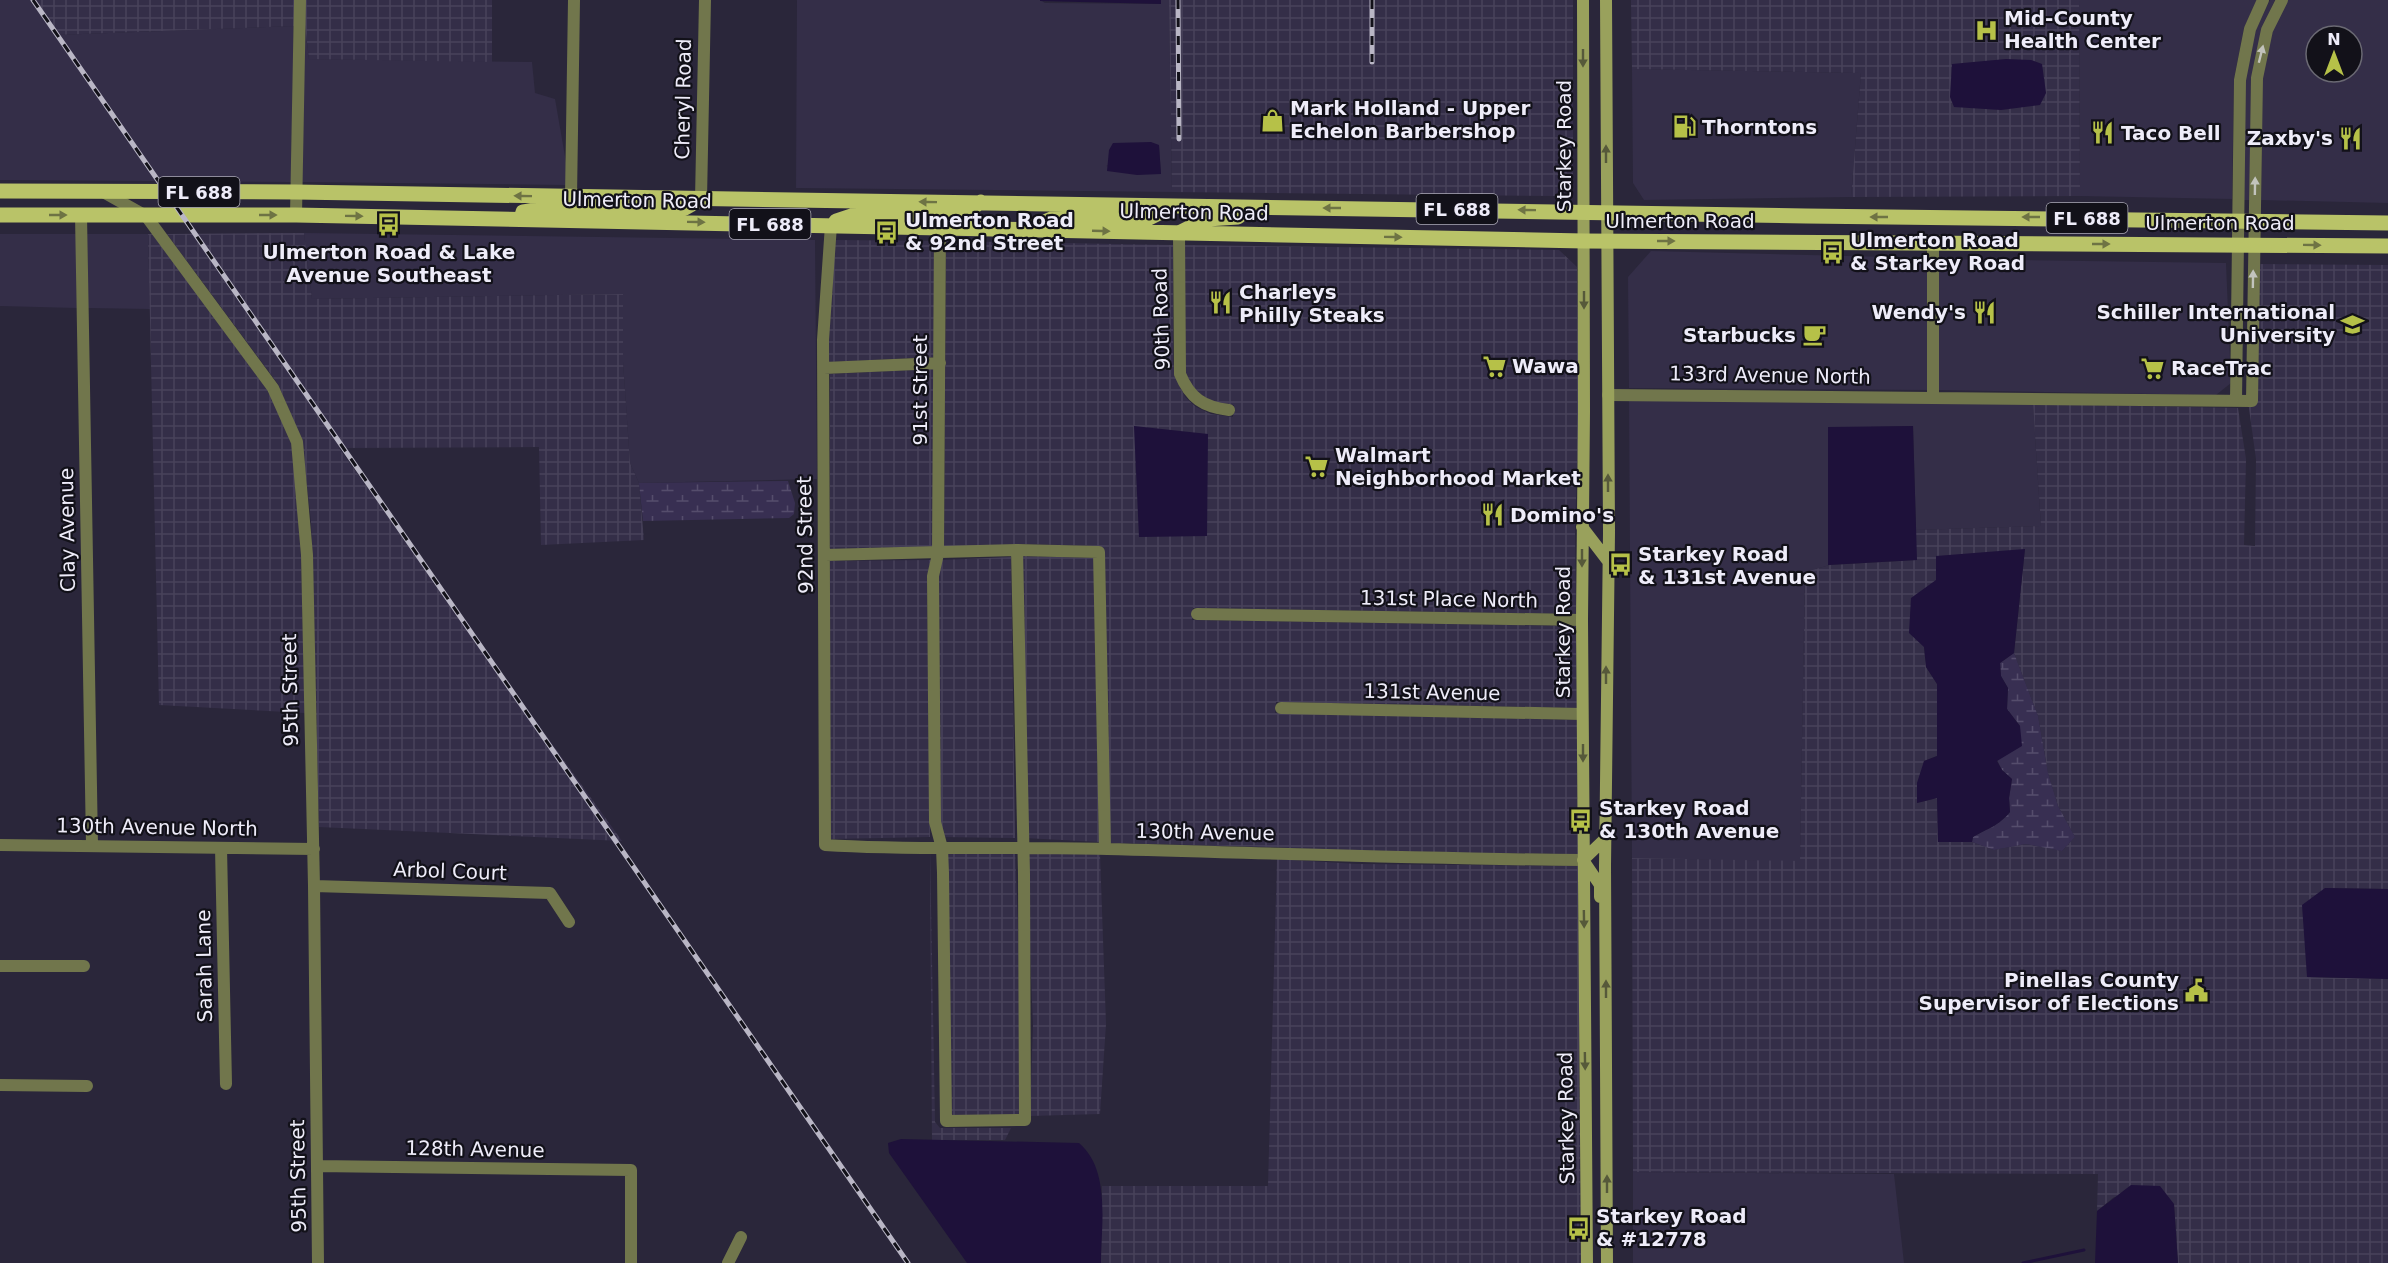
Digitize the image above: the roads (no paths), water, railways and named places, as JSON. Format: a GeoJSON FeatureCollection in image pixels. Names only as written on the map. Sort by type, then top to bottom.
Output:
{"type":"FeatureCollection","features":[{"type":"Feature","properties":{"kind":"main road","name":"Starkey Road"},"geometry":{"type":"LineString","coordinates":[[1583,0],[1582,714],[1587,1263]]}},
{"type":"Feature","properties":{"kind":"main road","name":"Starkey Road"},"geometry":{"type":"LineString","coordinates":[[1606,0],[1607,1263]]}},
{"type":"Feature","properties":{"kind":"main road","name":"Ulmerton Road"},"geometry":{"type":"LineString","coordinates":[[0,191],[296,192],[2388,223]]}},
{"type":"Feature","properties":{"kind":"main road"},"geometry":{"type":"LineString","coordinates":[[521,219],[524,212],[532,209],[675,210],[685,208],[701,199]]}},
{"type":"Feature","properties":{"kind":"main road"},"geometry":{"type":"LineString","coordinates":[[831,225],[839,219],[857,214],[959,216],[981,202]]}},
{"type":"Feature","properties":{"kind":"main road"},"geometry":{"type":"LineString","coordinates":[[1029,229],[1054,218],[1149,218],[1175,205]]}},
{"type":"Feature","properties":{"kind":"main road"},"geometry":{"type":"LineString","coordinates":[[1179,233],[1207,219],[1238,217],[1249,207]]}},
{"type":"Feature","properties":{"kind":"main road","name":"Ulmerton Road"},"geometry":{"type":"LineString","coordinates":[[0,215],[296,215],[1584,241],[2388,246]]}},
{"type":"Feature","properties":{"kind":"main road"},"geometry":{"type":"LineString","coordinates":[[1582,527],[1608,561]]}},
{"type":"Feature","properties":{"kind":"main road"},"geometry":{"type":"LineString","coordinates":[[1606,838],[1583,860],[1600,885],[1599,942],[1606,950]]}},
{"type":"Feature","properties":{"kind":"street"},"geometry":{"type":"LineString","coordinates":[[296,215],[300,0]]}},
{"type":"Feature","properties":{"kind":"street"},"geometry":{"type":"LineString","coordinates":[[571,197],[574,0]]}},
{"type":"Feature","properties":{"kind":"street","name":"Cheryl Road"},"geometry":{"type":"LineString","coordinates":[[701,199],[705,0]]}},
{"type":"Feature","properties":{"kind":"street"},"geometry":{"type":"LineString","coordinates":[[2236,401],[2236,244],[2240,80],[2250,29],[2263,0]]}},
{"type":"Feature","properties":{"kind":"street"},"geometry":{"type":"LineString","coordinates":[[2253,244],[2257,78],[2267,30],[2282,0]]}},
{"type":"Feature","properties":{"kind":"street","name":"95th Street"},"geometry":{"type":"LineString","coordinates":[[101,191],[126,202],[146,216],[273,388],[297,442],[306,521],[314,849],[318,1263]]}},
{"type":"Feature","properties":{"kind":"street","name":"Clay Avenue"},"geometry":{"type":"LineString","coordinates":[[81,215],[92,845]]}},
{"type":"Feature","properties":{"kind":"street","name":"92nd Street"},"geometry":{"type":"LineString","coordinates":[[825,845],[825,368],[823,340],[831,225]]}},
{"type":"Feature","properties":{"kind":"street","name":"91st Street"},"geometry":{"type":"LineString","coordinates":[[940,227],[938,554],[933,576],[935,810],[942,848],[946,1121],[1025,1120],[1023,849]]}},
{"type":"Feature","properties":{"kind":"street","name":"90th Road"},"geometry":{"type":"LineString","coordinates":[[1179,233],[1180,374],[1190,394],[1199,402],[1228,410]]}},
{"type":"Feature","properties":{"kind":"street"},"geometry":{"type":"LineString","coordinates":[[1933,243],[1933,396]]}},
{"type":"Feature","properties":{"kind":"street","name":"133rd Avenue North"},"geometry":{"type":"LineString","coordinates":[[1608,395],[1933,396],[2252,401],[2253,244]]}},
{"type":"Feature","properties":{"kind":"street"},"geometry":{"type":"LineString","coordinates":[[825,368],[940,363]]}},
{"type":"Feature","properties":{"kind":"street"},"geometry":{"type":"LineString","coordinates":[[1017,550],[1023,849]]}},
{"type":"Feature","properties":{"kind":"street"},"geometry":{"type":"LineString","coordinates":[[825,555],[938,554],[1017,550],[1099,552],[1105,849]]}},
{"type":"Feature","properties":{"kind":"street","name":"131st Place North"},"geometry":{"type":"LineString","coordinates":[[1197,614],[1582,620]]}},
{"type":"Feature","properties":{"kind":"street","name":"131st Avenue"},"geometry":{"type":"LineString","coordinates":[[1281,708],[1582,714]]}},
{"type":"Feature","properties":{"kind":"street","name":"130th Avenue North"},"geometry":{"type":"LineString","coordinates":[[0,845],[314,849]]}},
{"type":"Feature","properties":{"kind":"street","name":"130th Avenue"},"geometry":{"type":"LineString","coordinates":[[825,845],[1274,853],[1356,858],[1583,860]]}},
{"type":"Feature","properties":{"kind":"street","name":"Sarah Lane"},"geometry":{"type":"LineString","coordinates":[[221,848],[226,1084]]}},
{"type":"Feature","properties":{"kind":"street","name":"Arbol Court"},"geometry":{"type":"LineString","coordinates":[[314,886],[550,893],[569,922]]}},
{"type":"Feature","properties":{"kind":"street"},"geometry":{"type":"LineString","coordinates":[[0,966],[84,966]]}},
{"type":"Feature","properties":{"kind":"street"},"geometry":{"type":"LineString","coordinates":[[0,1085],[87,1086]]}},
{"type":"Feature","properties":{"kind":"street","name":"128th Avenue"},"geometry":{"type":"LineString","coordinates":[[317,1166],[631,1170],[631,1263]]}},
{"type":"Feature","properties":{"kind":"street"},"geometry":{"type":"LineString","coordinates":[[728,1263],[741,1237]]}},
{"type":"Feature","properties":{"kind":"waterway"},"geometry":{"type":"LineString","coordinates":[[2023,1263],[2084,1250]]}},
{"type":"Feature","properties":{"kind":"railway"},"geometry":{"type":"LineString","coordinates":[[33,0],[908,1263]]}},
{"type":"Feature","properties":{"kind":"railway"},"geometry":{"type":"LineString","coordinates":[[1178,0],[1179,139]]}},
{"type":"Feature","properties":{"kind":"railway"},"geometry":{"type":"LineString","coordinates":[[1372,0],[1372,62]]}},
{"type":"Feature","properties":{"kind":"place","name":"Mid-County Health Center"},"geometry":{"type":"Point","coordinates":[1986,30]}},
{"type":"Feature","properties":{"kind":"place","name":"Mark Holland - Upper Echelon Barbershop"},"geometry":{"type":"Point","coordinates":[1272,120]}},
{"type":"Feature","properties":{"kind":"place","name":"Thorntons"},"geometry":{"type":"Point","coordinates":[1684,127]}},
{"type":"Feature","properties":{"kind":"place","name":"Taco Bell"},"geometry":{"type":"Point","coordinates":[2103,133]}},
{"type":"Feature","properties":{"kind":"place","name":"Zaxby's"},"geometry":{"type":"Point","coordinates":[2351,138]}},
{"type":"Feature","properties":{"kind":"place","name":"Ulmerton Road & Lake Avenue Southeast"},"geometry":{"type":"Point","coordinates":[389,224]}},
{"type":"Feature","properties":{"kind":"place","name":"Ulmerton Road & 92nd Street"},"geometry":{"type":"Point","coordinates":[887,232]}},
{"type":"Feature","properties":{"kind":"place","name":"Ulmerton Road & Starkey Road"},"geometry":{"type":"Point","coordinates":[1832,252]}},
{"type":"Feature","properties":{"kind":"place","name":"Charleys Philly Steaks"},"geometry":{"type":"Point","coordinates":[1221,303]}},
{"type":"Feature","properties":{"kind":"place","name":"Wendy's"},"geometry":{"type":"Point","coordinates":[1984,312]}},
{"type":"Feature","properties":{"kind":"place","name":"Schiller International University"},"geometry":{"type":"Point","coordinates":[2353,324]}},
{"type":"Feature","properties":{"kind":"place","name":"Starbucks"},"geometry":{"type":"Point","coordinates":[1814,335]}},
{"type":"Feature","properties":{"kind":"place","name":"Wawa"},"geometry":{"type":"Point","coordinates":[1494,366]}},
{"type":"Feature","properties":{"kind":"place","name":"RaceTrac"},"geometry":{"type":"Point","coordinates":[2153,368]}},
{"type":"Feature","properties":{"kind":"place","name":"Walmart Neighborhood Market"},"geometry":{"type":"Point","coordinates":[1317,467]}},
{"type":"Feature","properties":{"kind":"place","name":"Domino's"},"geometry":{"type":"Point","coordinates":[1492,515]}},
{"type":"Feature","properties":{"kind":"place","name":"Starkey Road & 131st Avenue"},"geometry":{"type":"Point","coordinates":[1620,565]}},
{"type":"Feature","properties":{"kind":"place","name":"Starkey Road & 130th Avenue"},"geometry":{"type":"Point","coordinates":[1581,820]}},
{"type":"Feature","properties":{"kind":"place","name":"Pinellas County Supervisor of Elections"},"geometry":{"type":"Point","coordinates":[2197,991]}},
{"type":"Feature","properties":{"kind":"place","name":"Starkey Road & #12778"},"geometry":{"type":"Point","coordinates":[1578,1228]}}]}
